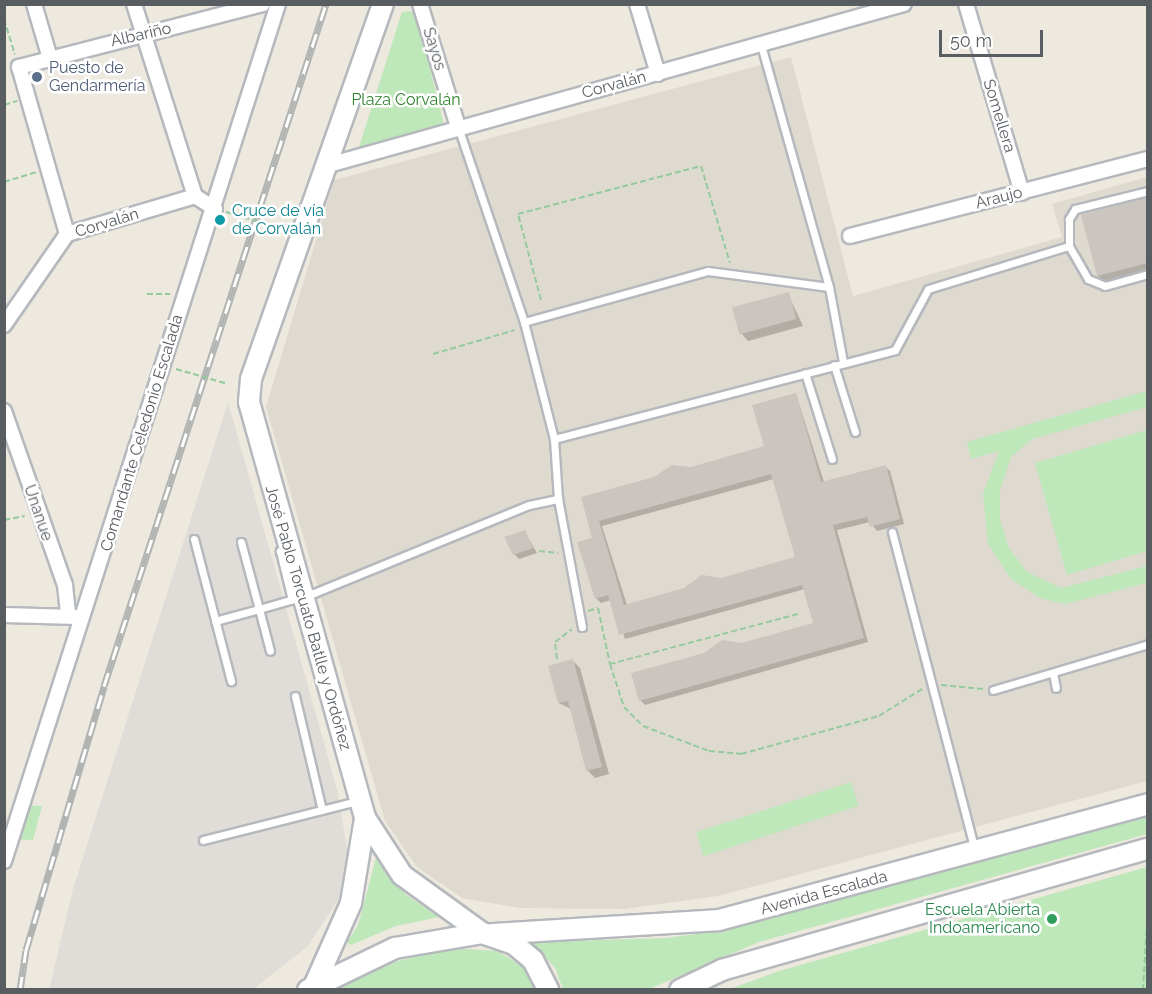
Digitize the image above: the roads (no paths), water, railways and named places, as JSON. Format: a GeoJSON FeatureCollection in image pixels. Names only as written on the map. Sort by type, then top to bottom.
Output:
{"type":"FeatureCollection","features":[{"type":"Feature","properties":{"kind":"main road","name":"José Pablo Torcuato Batlle y Ordóñez"},"geometry":{"type":"LineString","coordinates":[[383,4],[251,379],[251,418],[287,546],[296,599],[362,809],[402,875],[487,934],[533,960],[548,990]]}},
{"type":"Feature","properties":{"kind":"main road","name":"Avenida Escalada"},"geometry":{"type":"LineString","coordinates":[[311,987],[395,948],[487,934],[719,920],[1148,804]]}},
{"type":"Feature","properties":{"kind":"main road","name":"José Pablo Torcuato Batlle y Ordóñez"},"geometry":{"type":"LineString","coordinates":[[311,987],[351,903],[362,809]]}},
{"type":"Feature","properties":{"kind":"main road"},"geometry":{"type":"LineString","coordinates":[[680,990],[722,970],[1148,849]]}},
{"type":"Feature","properties":{"kind":"street"},"geometry":{"type":"LineString","coordinates":[[34,4],[49,55]]}},
{"type":"Feature","properties":{"kind":"street"},"geometry":{"type":"LineString","coordinates":[[134,4],[195,196],[220,210]]}},
{"type":"Feature","properties":{"kind":"street","name":"Albariño"},"geometry":{"type":"LineString","coordinates":[[67,234],[19,67],[49,55],[263,4]]}},
{"type":"Feature","properties":{"kind":"street","name":"Comandante Celedonio Escalada"},"geometry":{"type":"LineString","coordinates":[[4,861],[85,618],[185,294],[220,210],[279,4]]}},
{"type":"Feature","properties":{"kind":"street","name":"Sayos"},"geometry":{"type":"LineString","coordinates":[[420,4],[458,127]]}},
{"type":"Feature","properties":{"kind":"street"},"geometry":{"type":"LineString","coordinates":[[637,4],[658,74]]}},
{"type":"Feature","properties":{"kind":"street","name":"Corvalán"},"geometry":{"type":"LineString","coordinates":[[325,166],[904,4]]}},
{"type":"Feature","properties":{"kind":"street","name":"Somellera"},"geometry":{"type":"LineString","coordinates":[[966,4],[1022,193]]}},
{"type":"Feature","properties":{"kind":"street","name":"Araujo"},"geometry":{"type":"LineString","coordinates":[[850,236],[1148,159]]}},
{"type":"Feature","properties":{"kind":"street","name":"Corvalán"},"geometry":{"type":"LineString","coordinates":[[4,325],[67,234],[195,196]]}},
{"type":"Feature","properties":{"kind":"street","name":"Unanue"},"geometry":{"type":"LineString","coordinates":[[4,411],[37,513],[65,585],[68,616]]}},
{"type":"Feature","properties":{"kind":"street"},"geometry":{"type":"LineString","coordinates":[[4,615],[85,618]]}},
{"type":"Feature","properties":{"kind":"lane"},"geometry":{"type":"LineString","coordinates":[[761,45],[830,287],[843,362]]}},
{"type":"Feature","properties":{"kind":"lane"},"geometry":{"type":"LineString","coordinates":[[458,127],[524,322],[554,439],[558,499],[570,552],[582,627]]}},
{"type":"Feature","properties":{"kind":"lane"},"geometry":{"type":"LineString","coordinates":[[1148,191],[1074,209],[1069,246],[1088,279],[1105,286],[1148,274]]}},
{"type":"Feature","properties":{"kind":"lane"},"geometry":{"type":"LineString","coordinates":[[554,439],[843,362],[895,351],[928,289],[944,281],[1069,246]]}},
{"type":"Feature","properties":{"kind":"lane"},"geometry":{"type":"LineString","coordinates":[[524,322],[708,271],[830,287]]}},
{"type":"Feature","properties":{"kind":"lane"},"geometry":{"type":"LineString","coordinates":[[834,365],[855,432]]}},
{"type":"Feature","properties":{"kind":"lane"},"geometry":{"type":"LineString","coordinates":[[805,373],[832,459]]}},
{"type":"Feature","properties":{"kind":"lane"},"geometry":{"type":"LineString","coordinates":[[215,621],[296,599],[529,505],[558,499]]}},
{"type":"Feature","properties":{"kind":"lane"},"geometry":{"type":"LineString","coordinates":[[892,532],[930,684],[976,852]]}},
{"type":"Feature","properties":{"kind":"lane"},"geometry":{"type":"LineString","coordinates":[[194,539],[231,681]]}},
{"type":"Feature","properties":{"kind":"lane"},"geometry":{"type":"LineString","coordinates":[[241,542],[270,651]]}},
{"type":"Feature","properties":{"kind":"lane"},"geometry":{"type":"LineString","coordinates":[[993,690],[1148,644]]}},
{"type":"Feature","properties":{"kind":"lane"},"geometry":{"type":"LineString","coordinates":[[1053,673],[1056,688]]}},
{"type":"Feature","properties":{"kind":"lane"},"geometry":{"type":"LineString","coordinates":[[295,696],[322,810]]}},
{"type":"Feature","properties":{"kind":"lane"},"geometry":{"type":"LineString","coordinates":[[203,840],[322,810],[362,809]]}},
{"type":"Feature","properties":{"kind":"railway"},"geometry":{"type":"LineString","coordinates":[[20,990],[26,950],[104,686],[326,4]]}},
{"type":"Feature","properties":{"kind":"place","name":"Puesto de Gendarmería"},"geometry":{"type":"Point","coordinates":[37,77]}},
{"type":"Feature","properties":{"kind":"place","name":"Cruce de vía de Corvalán"},"geometry":{"type":"Point","coordinates":[220,220]}},
{"type":"Feature","properties":{"kind":"place","name":"Escuela Abierta Indoamericano"},"geometry":{"type":"Point","coordinates":[1052,919]}},
{"type":"Feature","properties":{"kind":"park label","name":"Plaza Corvalán"},"geometry":{"type":"Point","coordinates":[406,100]}}]}
